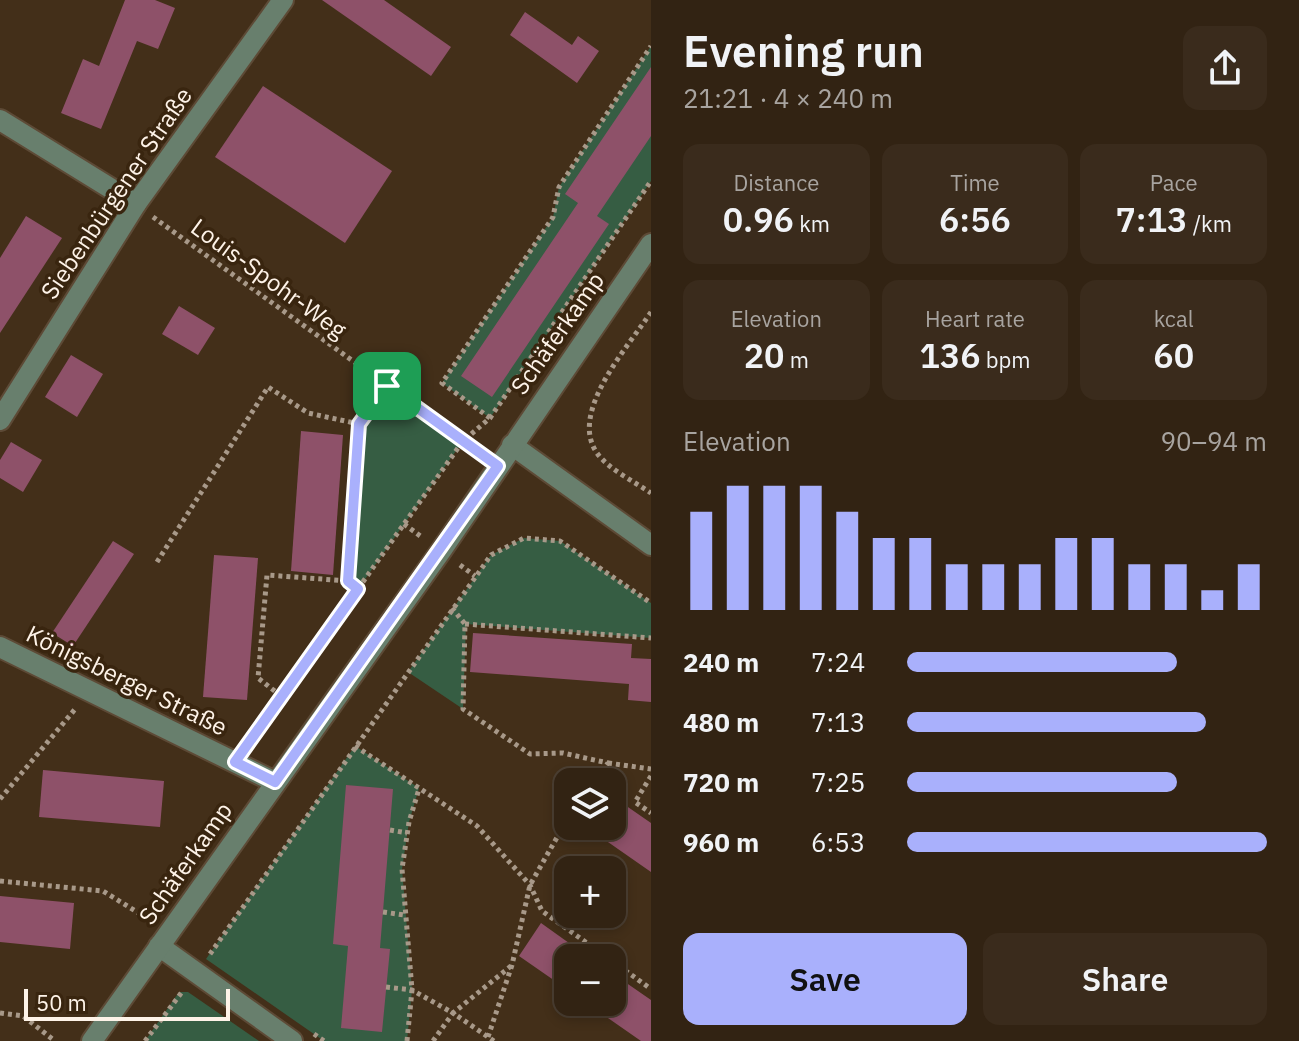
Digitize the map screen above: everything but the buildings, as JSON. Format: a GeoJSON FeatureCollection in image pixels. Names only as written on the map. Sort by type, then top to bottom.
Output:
{"type":"FeatureCollection","features":[{"type":"Feature","properties":{"kind":"street","name":"Siebenbürgener Straße"},"geometry":{"type":"LineString","coordinates":[[0,420],[136,204],[283,0]]}},
{"type":"Feature","properties":{"kind":"street"},"geometry":{"type":"LineString","coordinates":[[0,120],[136,204]]}},
{"type":"Feature","properties":{"kind":"street","name":"Schäferkamp"},"geometry":{"type":"LineString","coordinates":[[92,1041],[651,244]]}},
{"type":"Feature","properties":{"kind":"street"},"geometry":{"type":"LineString","coordinates":[[512,445],[651,545]]}},
{"type":"Feature","properties":{"kind":"street","name":"Königsberger Straße"},"geometry":{"type":"LineString","coordinates":[[0,647],[275,782]]}},
{"type":"Feature","properties":{"kind":"street"},"geometry":{"type":"LineString","coordinates":[[164,939],[292,1041]]}},
{"type":"Feature","properties":{"kind":"path"},"geometry":{"type":"LineString","coordinates":[[490,418],[442,383],[553,217],[559,187],[651,46]]}},
{"type":"Feature","properties":{"kind":"path"},"geometry":{"type":"LineString","coordinates":[[235,762],[463,441],[490,418],[651,181]]}},
{"type":"Feature","properties":{"kind":"path","name":"Louis-Spohr-Weg"},"geometry":{"type":"LineString","coordinates":[[136,204],[498,466]]}},
{"type":"Feature","properties":{"kind":"path"},"geometry":{"type":"LineString","coordinates":[[651,312],[593,400],[589,438],[598,455],[651,493]]}},
{"type":"Feature","properties":{"kind":"path"},"geometry":{"type":"LineString","coordinates":[[348,581],[359,424],[387,386]]}},
{"type":"Feature","properties":{"kind":"path"},"geometry":{"type":"LineString","coordinates":[[157,562],[268,387],[308,413],[359,424]]}},
{"type":"Feature","properties":{"kind":"path"},"geometry":{"type":"LineString","coordinates":[[206,959],[491,555],[524,538],[560,541],[651,603]]}},
{"type":"Feature","properties":{"kind":"path"},"geometry":{"type":"LineString","coordinates":[[281,696],[258,678],[267,575],[348,581],[358,589]]}},
{"type":"Feature","properties":{"kind":"path"},"geometry":{"type":"LineString","coordinates":[[452,608],[465,624],[463,709],[530,754],[563,753],[651,769]]}},
{"type":"Feature","properties":{"kind":"path"},"geometry":{"type":"LineString","coordinates":[[465,624],[651,638]]}},
{"type":"Feature","properties":{"kind":"path"},"geometry":{"type":"LineString","coordinates":[[0,799],[42,752],[89,690]]}},
{"type":"Feature","properties":{"kind":"path"},"geometry":{"type":"LineString","coordinates":[[355,746],[477,826],[530,885],[542,911],[588,944]]}},
{"type":"Feature","properties":{"kind":"path"},"geometry":{"type":"LineString","coordinates":[[604,768],[608,763]]}},
{"type":"Feature","properties":{"kind":"path"},"geometry":{"type":"LineString","coordinates":[[651,776],[635,802],[651,813]]}},
{"type":"Feature","properties":{"kind":"path"},"geometry":{"type":"LineString","coordinates":[[407,1041],[412,990],[402,869],[407,833],[419,788]]}},
{"type":"Feature","properties":{"kind":"path"},"geometry":{"type":"LineString","coordinates":[[633,810],[638,804]]}},
{"type":"Feature","properties":{"kind":"path"},"geometry":{"type":"LineString","coordinates":[[390,830],[407,833]]}},
{"type":"Feature","properties":{"kind":"path"},"geometry":{"type":"LineString","coordinates":[[488,1037],[512,965],[530,885],[556,840]]}},
{"type":"Feature","properties":{"kind":"path"},"geometry":{"type":"LineString","coordinates":[[0,881],[103,891],[164,939]]}},
{"type":"Feature","properties":{"kind":"path"},"geometry":{"type":"LineString","coordinates":[[383,912],[404,915]]}},
{"type":"Feature","properties":{"kind":"path"},"geometry":{"type":"LineString","coordinates":[[576,944],[580,938]]}},
{"type":"Feature","properties":{"kind":"path"},"geometry":{"type":"LineString","coordinates":[[433,1041],[453,1013],[512,965]]}},
{"type":"Feature","properties":{"kind":"path"},"geometry":{"type":"LineString","coordinates":[[626,971],[648,987],[640,992]]}},
{"type":"Feature","properties":{"kind":"path"},"geometry":{"type":"LineString","coordinates":[[386,987],[412,990],[494,1041]]}},
{"type":"Feature","properties":{"kind":"path"},"geometry":{"type":"LineString","coordinates":[[145,1041],[179,992],[188,992]]}},
{"type":"Feature","properties":{"kind":"path"},"geometry":{"type":"LineString","coordinates":[[0,1013],[23,1016],[55,1041]]}},
{"type":"Feature","properties":{"kind":"path"},"geometry":{"type":"LineString","coordinates":[[311,1032],[324,1041]]}},
{"type":"Feature","properties":{"kind":"green space"},"geometry":{"type":"Polygon","coordinates":[[[651,46],[651,181],[490,418],[442,383],[553,217],[559,187],[651,46]]]}},
{"type":"Feature","properties":{"kind":"green space"},"geometry":{"type":"Polygon","coordinates":[[[387,386],[463,441],[358,589],[348,581],[359,424],[387,386]]]}},
{"type":"Feature","properties":{"kind":"green space"},"geometry":{"type":"Polygon","coordinates":[[[524,538],[560,541],[651,603],[651,638],[466,624],[463,709],[408,672],[491,555],[524,538]]]}},
{"type":"Feature","properties":{"kind":"green space"},"geometry":{"type":"Polygon","coordinates":[[[355,746],[419,788],[409,822],[402,869],[412,990],[407,1041],[324,1041],[206,959],[355,746]]]}},
{"type":"Feature","properties":{"kind":"green space"},"geometry":{"type":"Polygon","coordinates":[[[179,992],[188,992],[259,1041],[145,1041],[179,992]]]}},
{"type":"Feature","properties":{"kind":"route"},"geometry":{"type":"LineString","coordinates":[[387,386],[498,466],[441,551],[275,782],[235,762],[358,589],[348,581],[359,424],[387,386]]}}]}
